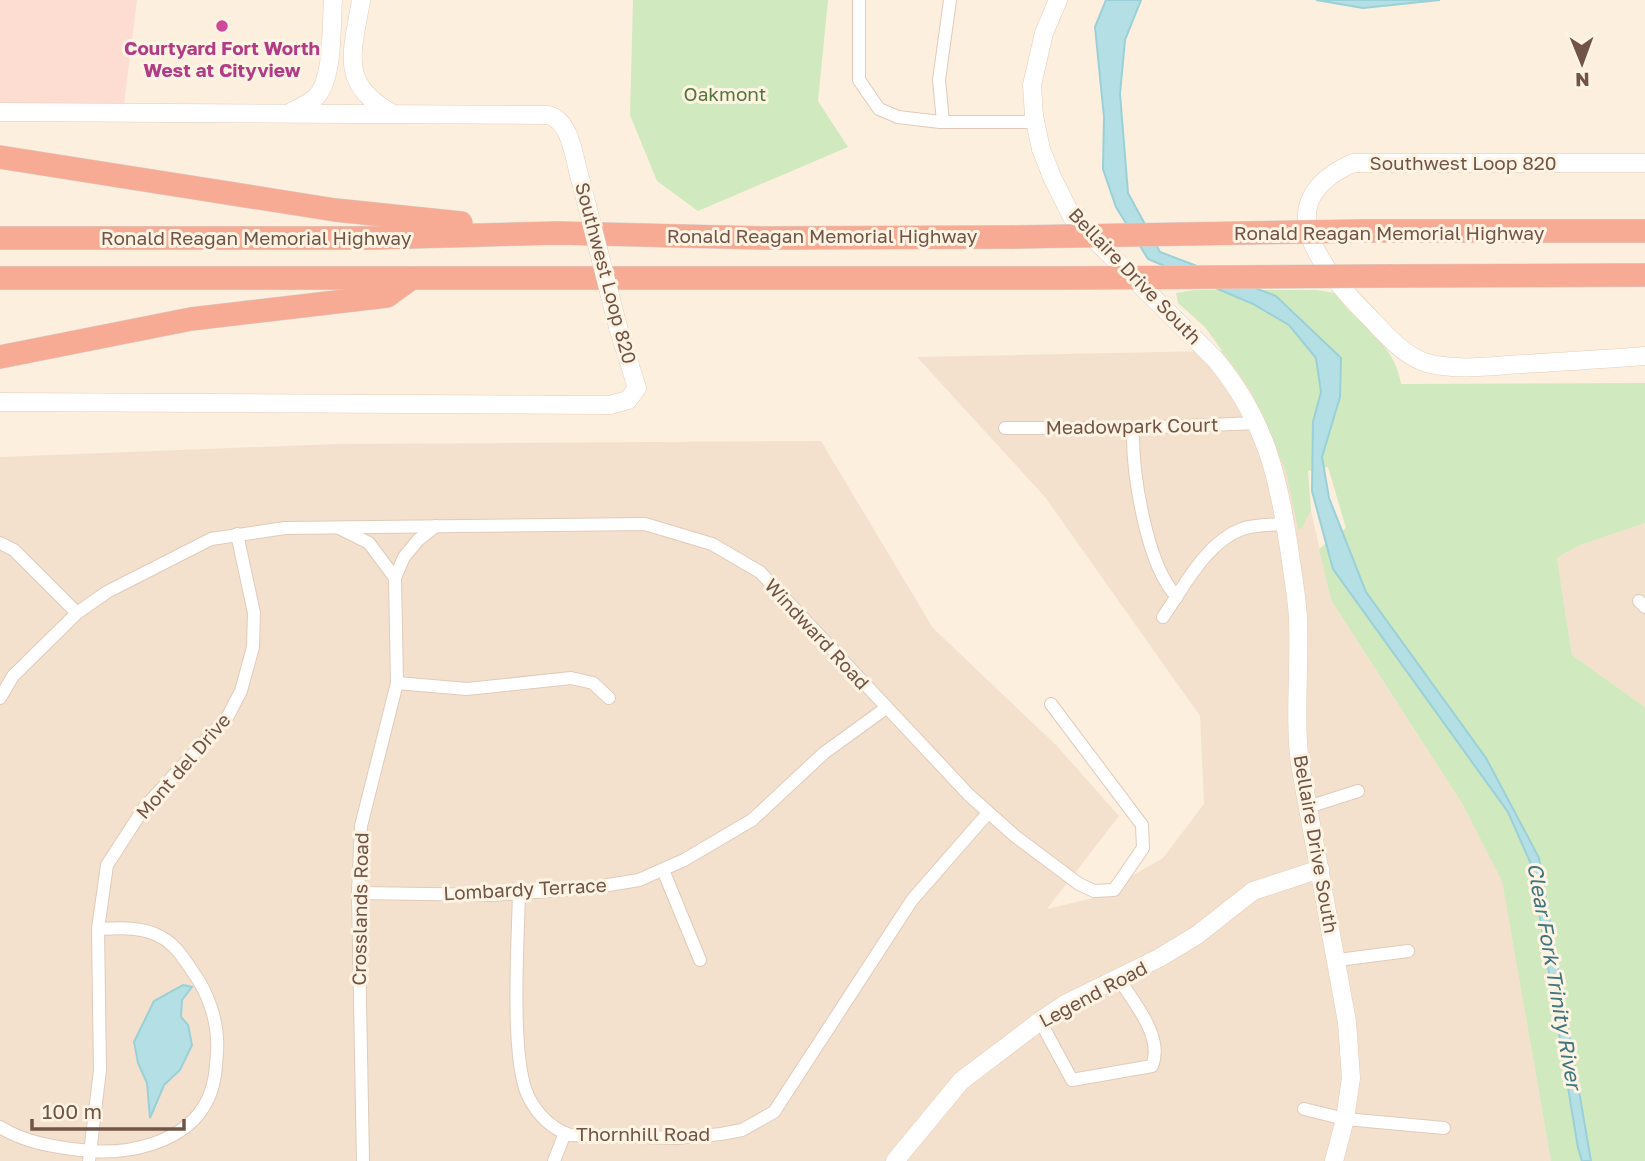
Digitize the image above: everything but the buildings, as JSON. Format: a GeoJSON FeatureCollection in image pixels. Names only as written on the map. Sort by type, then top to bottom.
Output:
{"type":"FeatureCollection","features":[{"type":"Feature","properties":{"kind":"highway"},"geometry":{"type":"LineString","coordinates":[[0,157],[378,216],[531,225],[558,233]]}},
{"type":"Feature","properties":{"kind":"highway","name":"Ronald Reagan Memorial Highway"},"geometry":{"type":"LineString","coordinates":[[0,238],[373,238],[558,233],[767,238],[1361,231],[1645,232]]}},
{"type":"Feature","properties":{"kind":"highway"},"geometry":{"type":"LineString","coordinates":[[0,278],[409,280],[1645,275]]}},
{"type":"Feature","properties":{"kind":"highway"},"geometry":{"type":"LineString","coordinates":[[0,357],[191,319],[387,296],[409,280]]}},
{"type":"Feature","properties":{"kind":"street"},"geometry":{"type":"LineString","coordinates":[[290,112],[316,97],[322,89],[328,65],[333,0]]}},
{"type":"Feature","properties":{"kind":"street"},"geometry":{"type":"LineString","coordinates":[[361,0],[354,47],[354,76],[365,96],[390,112]]}},
{"type":"Feature","properties":{"kind":"street"},"geometry":{"type":"LineString","coordinates":[[859,0],[859,80],[866,94],[879,109],[898,117],[943,122],[1035,122]]}},
{"type":"Feature","properties":{"kind":"street"},"geometry":{"type":"LineString","coordinates":[[943,122],[939,80],[950,0]]}},
{"type":"Feature","properties":{"kind":"street","name":"Bellaire Drive South"},"geometry":{"type":"LineString","coordinates":[[1058,0],[1044,33],[1032,85],[1035,122],[1041,149],[1072,217],[1215,359],[1234,383],[1258,423],[1277,477],[1298,617],[1298,749],[1338,960],[1350,1078],[1345,1119],[1334,1161]]}},
{"type":"Feature","properties":{"kind":"street","name":"Southwest Loop 820"},"geometry":{"type":"LineString","coordinates":[[0,113],[390,112],[533,114],[556,117],[566,129],[618,327],[637,388],[628,400],[610,405],[0,402]]}},
{"type":"Feature","properties":{"kind":"street","name":"Southwest Loop 820"},"geometry":{"type":"LineString","coordinates":[[1645,163],[1353,163],[1327,177],[1315,189],[1306,211],[1310,243],[1340,288],[1395,343],[1424,363],[1480,367],[1645,356]]}},
{"type":"Feature","properties":{"kind":"street","name":"Meadowpark Court"},"geometry":{"type":"LineString","coordinates":[[1005,428],[1133,428],[1258,423]]}},
{"type":"Feature","properties":{"kind":"street"},"geometry":{"type":"LineString","coordinates":[[1133,428],[1138,495],[1160,573],[1177,597]]}},
{"type":"Feature","properties":{"kind":"street","name":"Windward Road"},"geometry":{"type":"LineString","coordinates":[[0,698],[13,676],[78,613],[107,593],[179,553],[211,539],[285,528],[645,524],[712,544],[760,572],[988,813],[1079,884],[1103,892],[1114,890],[1143,848],[1144,835],[1136,814],[1051,704]]}},
{"type":"Feature","properties":{"kind":"street"},"geometry":{"type":"LineString","coordinates":[[1163,617],[1215,545],[1244,528],[1286,524]]}},
{"type":"Feature","properties":{"kind":"street","name":"Crosslands Road"},"geometry":{"type":"LineString","coordinates":[[363,1161],[359,893],[361,826],[397,683],[395,578],[411,548],[436,526]]}},
{"type":"Feature","properties":{"kind":"street"},"geometry":{"type":"LineString","coordinates":[[339,527],[369,543],[395,578]]}},
{"type":"Feature","properties":{"kind":"street","name":"Mont del Drive"},"geometry":{"type":"LineString","coordinates":[[90,1156],[100,1070],[98,929],[107,864],[144,808],[228,716],[241,691],[253,647],[254,613],[237,534]]}},
{"type":"Feature","properties":{"kind":"street"},"geometry":{"type":"LineString","coordinates":[[0,543],[14,550],[78,613]]}},
{"type":"Feature","properties":{"kind":"street"},"geometry":{"type":"LineString","coordinates":[[397,683],[467,689],[571,678],[593,683],[609,698]]}},
{"type":"Feature","properties":{"kind":"street","name":"Lombardy Terrace"},"geometry":{"type":"LineString","coordinates":[[359,893],[519,892],[590,888],[639,880],[663,870],[752,820],[824,754],[886,708]]}},
{"type":"Feature","properties":{"kind":"street"},"geometry":{"type":"LineString","coordinates":[[1308,807],[1358,791]]}},
{"type":"Feature","properties":{"kind":"street","name":"Thornhill Road"},"geometry":{"type":"LineString","coordinates":[[519,892],[522,1074],[527,1094],[538,1113],[557,1130],[565,1133],[676,1138],[721,1134],[742,1130],[774,1112],[912,900],[988,813]]}},
{"type":"Feature","properties":{"kind":"street","name":"Legend Road"},"geometry":{"type":"LineString","coordinates":[[895,1161],[961,1081],[1040,1021],[1067,1003],[1119,979],[1197,935],[1253,891],[1320,869]]}},
{"type":"Feature","properties":{"kind":"street"},"geometry":{"type":"LineString","coordinates":[[663,870],[700,960]]}},
{"type":"Feature","properties":{"kind":"street"},"geometry":{"type":"LineString","coordinates":[[0,1127],[15,1136],[90,1156],[118,1153],[165,1139],[189,1122],[207,1101],[215,1079],[218,1042],[214,1017],[203,985],[176,947],[160,936],[141,929],[98,929]]}},
{"type":"Feature","properties":{"kind":"street"},"geometry":{"type":"LineString","coordinates":[[1338,960],[1408,951]]}},
{"type":"Feature","properties":{"kind":"street"},"geometry":{"type":"LineString","coordinates":[[1040,1021],[1072,1080],[1152,1066],[1155,1047],[1150,1030],[1119,979]]}},
{"type":"Feature","properties":{"kind":"street"},"geometry":{"type":"LineString","coordinates":[[1304,1108],[1345,1119],[1444,1128]]}},
{"type":"Feature","properties":{"kind":"street"},"geometry":{"type":"LineString","coordinates":[[554,1161],[565,1133]]}},
{"type":"Feature","properties":{"kind":"shaded area"},"geometry":{"type":"Polygon","coordinates":[[[0,0],[137,0],[123,112],[0,112],[0,0]]]}},
{"type":"Feature","properties":{"kind":"shaded area"},"geometry":{"type":"Polygon","coordinates":[[[1258,350],[1310,506],[1331,600],[1463,805],[1502,880],[1551,1161],[0,1161],[0,457],[336,444],[821,441],[933,628],[1057,746],[1119,816],[1047,909],[1093,898],[1163,858],[1204,804],[1200,716],[1045,497],[917,357],[1258,350]]]}},
{"type":"Feature","properties":{"kind":"shaded area"},"geometry":{"type":"Polygon","coordinates":[[[1645,523],[1645,707],[1572,655],[1557,558],[1578,546],[1645,523]]]}},
{"type":"Feature","properties":{"kind":"green space","name":"Oakmont"},"geometry":{"type":"Polygon","coordinates":[[[633,0],[828,0],[818,101],[848,147],[698,211],[657,181],[630,115],[633,0]]]}},
{"type":"Feature","properties":{"kind":"green space"},"geometry":{"type":"Polygon","coordinates":[[[1194,290],[1316,290],[1335,293],[1383,345],[1397,369],[1401,384],[1645,383],[1645,523],[1578,546],[1557,558],[1572,655],[1645,707],[1645,1161],[1551,1161],[1502,881],[1463,805],[1331,600],[1319,549],[1346,528],[1328,467],[1308,471],[1311,510],[1302,528],[1298,529],[1286,471],[1251,391],[1205,327],[1178,303],[1176,293],[1194,290]]]}},
{"type":"Feature","properties":{"kind":"water","name":"Clear Fork Trinity River"},"geometry":{"type":"Polygon","coordinates":[[[1106,0],[1141,0],[1125,40],[1120,94],[1128,193],[1160,252],[1276,296],[1341,358],[1340,397],[1322,457],[1329,498],[1366,592],[1486,758],[1539,858],[1591,1161],[1582,1161],[1578,1148],[1531,864],[1508,812],[1333,569],[1312,491],[1313,422],[1321,392],[1316,358],[1289,325],[1253,304],[1148,259],[1116,207],[1103,169],[1104,117],[1095,27],[1106,0]]]}},
{"type":"Feature","properties":{"kind":"water"},"geometry":{"type":"Polygon","coordinates":[[[1316,0],[1440,0],[1363,8],[1316,0]]]}},
{"type":"Feature","properties":{"kind":"water"},"geometry":{"type":"Polygon","coordinates":[[[183,985],[192,987],[182,1000],[181,1017],[188,1025],[192,1045],[180,1070],[164,1085],[150,1118],[147,1083],[138,1063],[134,1042],[154,1001],[183,985]]]}},
{"type":"Feature","properties":{"kind":"place","name":"Courtyard Fort Worth West at Cityview"},"geometry":{"type":"Point","coordinates":[222,26]}}]}
